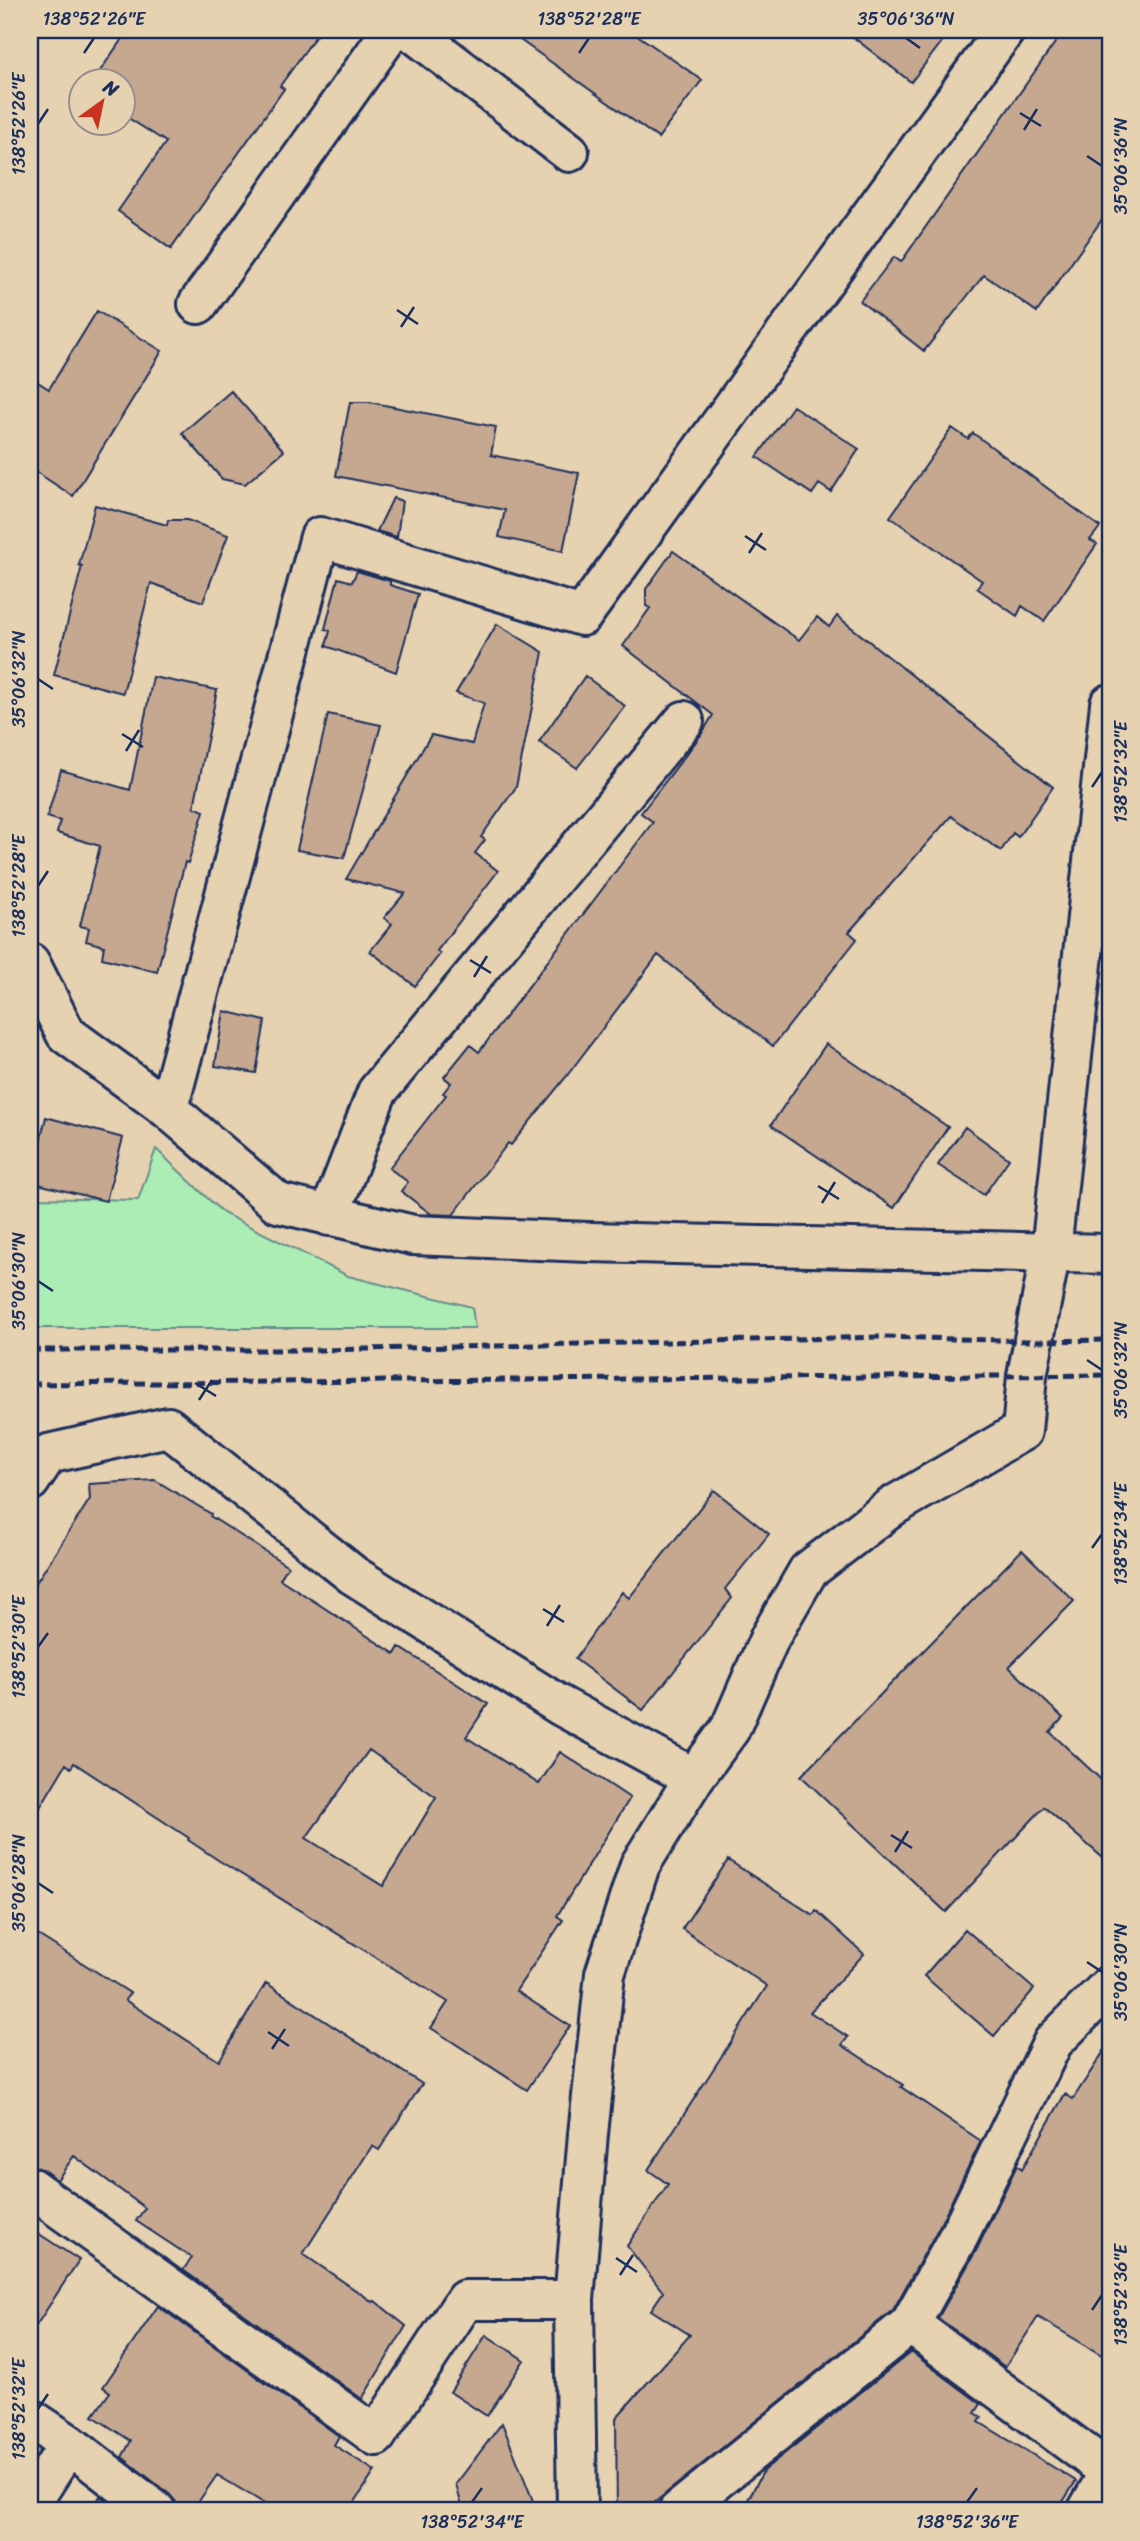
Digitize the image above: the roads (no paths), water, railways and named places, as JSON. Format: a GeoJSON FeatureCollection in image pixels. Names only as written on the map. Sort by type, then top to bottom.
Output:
{"type":"FeatureCollection","features":[{"type":"Feature","properties":{"kind":"street"},"geometry":{"type":"LineString","coordinates":[[198,304],[392,30]]}},
{"type":"Feature","properties":{"kind":"street"},"geometry":{"type":"LineString","coordinates":[[410,30],[569,152]]}},
{"type":"Feature","properties":{"kind":"street"},"geometry":{"type":"LineString","coordinates":[[168,1109],[320,537],[582,616],[1005,30]]}},
{"type":"Feature","properties":{"kind":"street"},"geometry":{"type":"LineString","coordinates":[[577,2511],[574,2300],[588,2134],[606,1974],[640,1865],[694,1778],[730,1728],[770,1637],[808,1571],[893,1506],[1022,1431],[1027,1376],[1051,1251],[1110,704]]}},
{"type":"Feature","properties":{"kind":"street"},"geometry":{"type":"LineString","coordinates":[[329,1216],[377,1092],[684,721]]}},
{"type":"Feature","properties":{"kind":"street"},"geometry":{"type":"LineString","coordinates":[[30,963],[66,1034],[168,1109],[278,1203],[413,1235],[589,1242],[1110,1254]]}},
{"type":"Feature","properties":{"kind":"street"},"geometry":{"type":"LineString","coordinates":[[30,1481],[48,1454],[168,1427],[353,1575],[561,1706],[694,1778]]}},
{"type":"Feature","properties":{"kind":"street"},"geometry":{"type":"LineString","coordinates":[[678,2511],[910,2324],[957,2239],[1053,2042],[1110,1985]]}},
{"type":"Feature","properties":{"kind":"street"},"geometry":{"type":"LineString","coordinates":[[30,2187],[376,2436],[465,2300],[574,2300]]}},
{"type":"Feature","properties":{"kind":"street"},"geometry":{"type":"LineString","coordinates":[[910,2324],[1110,2471],[1087,2511]]}},
{"type":"Feature","properties":{"kind":"street"},"geometry":{"type":"LineString","coordinates":[[30,2418],[156,2511]]}},
{"type":"Feature","properties":{"kind":"street"},"geometry":{"type":"LineString","coordinates":[[30,2505],[68,2444]]}},
{"type":"Feature","properties":{"kind":"railway"},"geometry":{"type":"LineString","coordinates":[[30,1350],[322,1350],[883,1337],[1110,1340]]}},
{"type":"Feature","properties":{"kind":"railway"},"geometry":{"type":"LineString","coordinates":[[30,1384],[1110,1375]]}}]}
